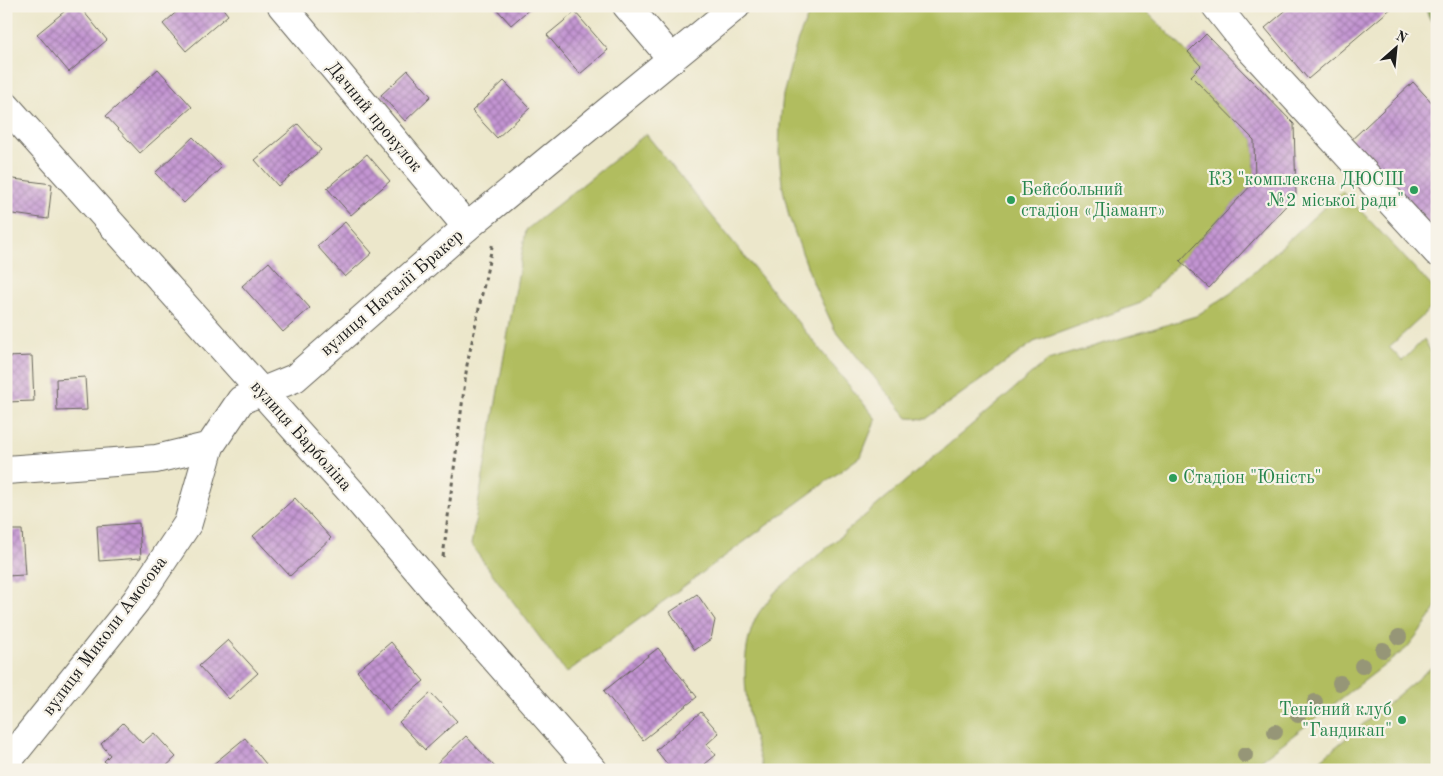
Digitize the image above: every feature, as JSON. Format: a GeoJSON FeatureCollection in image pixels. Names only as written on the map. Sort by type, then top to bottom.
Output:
{"type":"FeatureCollection","features":[{"type":"Feature","properties":{"kind":"street","name":"Дачний провулок"},"geometry":{"type":"LineString","coordinates":[[282,6],[467,227]]}},
{"type":"Feature","properties":{"kind":"street"},"geometry":{"type":"LineString","coordinates":[[627,6],[672,59]]}},
{"type":"Feature","properties":{"kind":"street","name":"вулиця Наталії Бракер"},"geometry":{"type":"LineString","coordinates":[[210,446],[241,400],[296,378],[467,227],[736,6]]}},
{"type":"Feature","properties":{"kind":"street"},"geometry":{"type":"LineString","coordinates":[[1216,6],[1250,50],[1437,252]]}},
{"type":"Feature","properties":{"kind":"street","name":"вулиця Барболіна"},"geometry":{"type":"LineString","coordinates":[[7,107],[353,494],[593,770]]}},
{"type":"Feature","properties":{"kind":"street"},"geometry":{"type":"LineString","coordinates":[[6,470],[156,459],[210,446]]}},
{"type":"Feature","properties":{"kind":"street","name":"вулиця Миколи Амосова"},"geometry":{"type":"LineString","coordinates":[[6,764],[136,601],[188,523],[210,446]]}},
{"type":"Feature","properties":{"kind":"path"},"geometry":{"type":"LineString","coordinates":[[438,594],[467,365],[494,238]]}},
{"type":"Feature","properties":{"kind":"green space","name":"Бейсбольний стадіон «Діамант»"},"geometry":{"type":"Polygon","coordinates":[[[812,6],[1141,6],[1201,66],[1191,76],[1254,140],[1255,181],[1141,303],[1034,342],[926,419],[908,418],[835,330],[814,285],[789,217],[782,184],[779,153],[783,95],[797,42],[812,6]]]}},
{"type":"Feature","properties":{"kind":"green space"},"geometry":{"type":"Polygon","coordinates":[[[1424,6],[1437,6],[1437,27],[1431,21],[1424,6]]]}},
{"type":"Feature","properties":{"kind":"green space"},"geometry":{"type":"Polygon","coordinates":[[[646,134],[876,419],[861,456],[566,673],[471,545],[526,230],[646,134]]]}},
{"type":"Feature","properties":{"kind":"green space","name":"Стадіон \"Юність\""},"geometry":{"type":"Polygon","coordinates":[[[1342,191],[1437,292],[1437,303],[1389,347],[1402,361],[1424,339],[1437,363],[1437,607],[1407,648],[1248,770],[763,770],[753,733],[746,695],[746,656],[755,620],[775,592],[1048,360],[1196,316],[1231,293],[1342,191]]]}},
{"type":"Feature","properties":{"kind":"green space","name":"Тенісний клуб \"Гандикап\""},"geometry":{"type":"Polygon","coordinates":[[[1433,666],[1437,671],[1437,770],[1308,770],[1433,666]]]}},
{"type":"Feature","properties":{"kind":"building"},"geometry":{"type":"Polygon","coordinates":[[[71,6],[79,6],[107,40],[69,72],[37,34],[71,6]]]}},
{"type":"Feature","properties":{"kind":"building"},"geometry":{"type":"Polygon","coordinates":[[[183,6],[221,6],[228,15],[186,51],[163,24],[183,6]]]}},
{"type":"Feature","properties":{"kind":"building"},"geometry":{"type":"Polygon","coordinates":[[[410,6],[423,6],[416,12],[410,6]]]}},
{"type":"Feature","properties":{"kind":"building"},"geometry":{"type":"Polygon","coordinates":[[[494,6],[533,6],[511,25],[494,6]]]}},
{"type":"Feature","properties":{"kind":"building"},"geometry":{"type":"Polygon","coordinates":[[[1291,6],[1394,6],[1308,79],[1265,28],[1291,6]]]}},
{"type":"Feature","properties":{"kind":"building"},"geometry":{"type":"Polygon","coordinates":[[[575,12],[608,50],[580,74],[547,35],[575,12]]]}},
{"type":"Feature","properties":{"kind":"building"},"geometry":{"type":"Polygon","coordinates":[[[1206,34],[1294,124],[1296,195],[1209,288],[1180,261],[1255,181],[1254,140],[1191,76],[1201,66],[1188,52],[1206,34]]]}},
{"type":"Feature","properties":{"kind":"building"},"geometry":{"type":"Polygon","coordinates":[[[158,69],[192,107],[140,153],[106,116],[158,69]]]}},
{"type":"Feature","properties":{"kind":"building"},"geometry":{"type":"Polygon","coordinates":[[[408,70],[431,96],[405,121],[381,95],[408,70]]]}},
{"type":"Feature","properties":{"kind":"building"},"geometry":{"type":"Polygon","coordinates":[[[504,81],[530,108],[497,138],[472,111],[504,81]]]}},
{"type":"Feature","properties":{"kind":"building","name":"КЗ \"комплексна ДЮСШ №2 міської ради\""},"geometry":{"type":"Polygon","coordinates":[[[1413,82],[1437,108],[1437,237],[1348,143],[1413,82]]]}},
{"type":"Feature","properties":{"kind":"building"},"geometry":{"type":"Polygon","coordinates":[[[298,124],[321,150],[278,186],[255,160],[298,124]]]}},
{"type":"Feature","properties":{"kind":"building"},"geometry":{"type":"Polygon","coordinates":[[[193,137],[222,167],[184,203],[155,173],[193,137]]]}},
{"type":"Feature","properties":{"kind":"building"},"geometry":{"type":"Polygon","coordinates":[[[367,154],[390,181],[351,215],[327,188],[367,154]]]}},
{"type":"Feature","properties":{"kind":"building"},"geometry":{"type":"Polygon","coordinates":[[[6,178],[52,184],[48,219],[6,213],[6,178]]]}},
{"type":"Feature","properties":{"kind":"building"},"geometry":{"type":"Polygon","coordinates":[[[345,222],[372,253],[345,277],[317,246],[345,222]]]}},
{"type":"Feature","properties":{"kind":"building"},"geometry":{"type":"Polygon","coordinates":[[[269,262],[310,308],[283,332],[242,286],[269,262]]]}},
{"type":"Feature","properties":{"kind":"building"},"geometry":{"type":"Polygon","coordinates":[[[32,356],[34,401],[6,402],[6,357],[32,356]]]}},
{"type":"Feature","properties":{"kind":"building"},"geometry":{"type":"Polygon","coordinates":[[[85,377],[87,410],[57,411],[56,379],[85,377]]]}},
{"type":"Feature","properties":{"kind":"building"},"geometry":{"type":"Polygon","coordinates":[[[295,498],[331,538],[290,576],[253,536],[295,498]]]}},
{"type":"Feature","properties":{"kind":"building"},"geometry":{"type":"Polygon","coordinates":[[[139,523],[141,558],[99,561],[97,526],[139,523]]]}},
{"type":"Feature","properties":{"kind":"building"},"geometry":{"type":"Polygon","coordinates":[[[6,530],[22,530],[25,575],[6,576],[6,530]]]}},
{"type":"Feature","properties":{"kind":"building"},"geometry":{"type":"Polygon","coordinates":[[[697,594],[715,620],[711,639],[695,650],[670,612],[697,594]]]}},
{"type":"Feature","properties":{"kind":"building"},"geometry":{"type":"Polygon","coordinates":[[[228,640],[258,673],[229,699],[199,666],[228,640]]]}},
{"type":"Feature","properties":{"kind":"building"},"geometry":{"type":"Polygon","coordinates":[[[391,642],[424,681],[389,710],[357,671],[391,642]]]}},
{"type":"Feature","properties":{"kind":"building"},"geometry":{"type":"Polygon","coordinates":[[[658,648],[697,697],[643,740],[604,691],[658,648]]]}},
{"type":"Feature","properties":{"kind":"building"},"geometry":{"type":"Polygon","coordinates":[[[431,693],[457,721],[425,750],[399,722],[431,693]]]}},
{"type":"Feature","properties":{"kind":"building"},"geometry":{"type":"Polygon","coordinates":[[[701,712],[719,733],[707,744],[716,755],[705,764],[710,770],[672,770],[656,750],[701,712]]]}},
{"type":"Feature","properties":{"kind":"building"},"geometry":{"type":"Polygon","coordinates":[[[123,723],[142,743],[154,733],[176,757],[162,770],[113,770],[104,761],[110,755],[101,744],[123,723]]]}},
{"type":"Feature","properties":{"kind":"building"},"geometry":{"type":"Polygon","coordinates":[[[466,736],[495,767],[492,770],[438,770],[434,766],[466,736]]]}},
{"type":"Feature","properties":{"kind":"building"},"geometry":{"type":"Polygon","coordinates":[[[245,738],[266,764],[259,770],[206,770],[245,738]]]}},
{"type":"Feature","properties":{"kind":"place","name":"КЗ \"комплексна ДЮСШ №2 міської ради\""},"geometry":{"type":"Point","coordinates":[1414,190]}},
{"type":"Feature","properties":{"kind":"place","name":"Бейсбольний стадіон «Діамант»"},"geometry":{"type":"Point","coordinates":[1011,200]}},
{"type":"Feature","properties":{"kind":"place","name":"Стадіон \"Юність\""},"geometry":{"type":"Point","coordinates":[1173,478]}},
{"type":"Feature","properties":{"kind":"place","name":"Тенісний клуб \"Гандикап\""},"geometry":{"type":"Point","coordinates":[1402,720]}}]}
